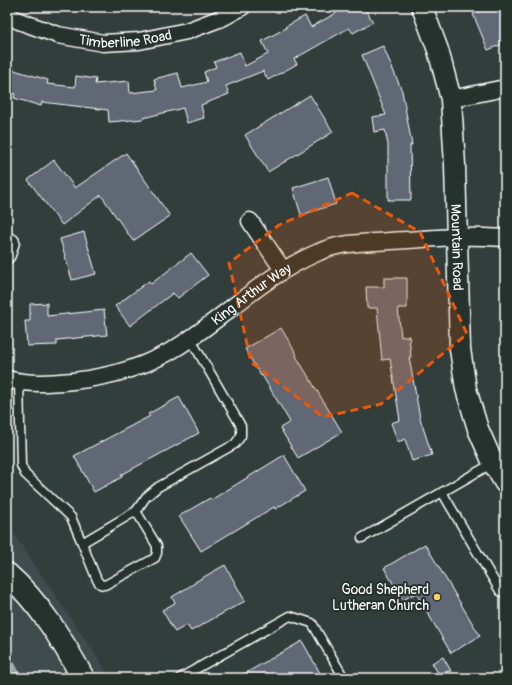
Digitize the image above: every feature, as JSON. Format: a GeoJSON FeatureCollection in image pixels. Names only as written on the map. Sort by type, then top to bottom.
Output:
{"type":"FeatureCollection","features":[{"type":"Feature","properties":{"kind":"main road"},"geometry":{"type":"LineString","coordinates":[[7,574],[38,606],[60,640],[76,675]]}},
{"type":"Feature","properties":{"kind":"street","name":"Timberline Road"},"geometry":{"type":"LineString","coordinates":[[7,15],[19,21],[58,35],[103,43],[139,41],[187,31],[224,17],[242,7]]}},
{"type":"Feature","properties":{"kind":"street","name":"Mountain Road"},"geometry":{"type":"LineString","coordinates":[[422,7],[438,50],[451,99],[455,165],[460,349],[466,389],[478,429],[493,463],[505,483]]}},
{"type":"Feature","properties":{"kind":"street"},"geometry":{"type":"LineString","coordinates":[[451,99],[505,88]]}},
{"type":"Feature","properties":{"kind":"street"},"geometry":{"type":"LineString","coordinates":[[250,222],[282,270]]}},
{"type":"Feature","properties":{"kind":"street","name":"King Arthur Way"},"geometry":{"type":"LineString","coordinates":[[13,381],[51,383],[84,380],[118,373],[149,362],[177,347],[282,270],[319,251],[344,244],[457,237],[505,238]]}},
{"type":"Feature","properties":{"kind":"lane"},"geometry":{"type":"LineString","coordinates":[[82,543],[136,511],[146,497],[158,487],[235,444],[241,436],[241,426],[190,338]]}},
{"type":"Feature","properties":{"kind":"lane"},"geometry":{"type":"LineString","coordinates":[[13,381],[21,466],[25,474],[71,517],[100,584],[105,585],[155,558],[158,553],[157,546],[136,511]]}},
{"type":"Feature","properties":{"kind":"lane"},"geometry":{"type":"LineString","coordinates":[[362,538],[493,463]]}},
{"type":"Feature","properties":{"kind":"lane"},"geometry":{"type":"LineString","coordinates":[[442,492],[500,590],[505,593]]}},
{"type":"Feature","properties":{"kind":"lane"},"geometry":{"type":"LineString","coordinates":[[180,678],[290,616],[312,623],[344,678]]}},
{"type":"Feature","properties":{"kind":"highlighted area"},"geometry":{"type":"Polygon","coordinates":[[[352,193],[420,232],[467,334],[381,404],[323,417],[251,362],[229,263],[279,225],[352,193]]]}},
{"type":"Feature","properties":{"kind":"shaded area"},"geometry":{"type":"Polygon","coordinates":[[[7,531],[14,534],[111,678],[7,678],[7,531]]]}},
{"type":"Feature","properties":{"kind":"building"},"geometry":{"type":"Polygon","coordinates":[[[347,7],[364,7],[373,22],[353,33],[349,28],[294,59],[297,64],[268,80],[263,71],[226,86],[229,94],[201,105],[204,118],[187,123],[183,108],[143,119],[109,122],[108,110],[42,102],[41,106],[14,98],[15,94],[7,91],[7,68],[48,80],[47,84],[75,87],[76,76],[96,79],[95,84],[129,81],[130,93],[157,90],[154,79],[178,73],[182,88],[207,82],[204,72],[216,67],[214,62],[240,52],[245,66],[268,54],[262,41],[286,28],[285,27],[305,16],[311,27],[347,7]]]}},
{"type":"Feature","properties":{"kind":"building"},"geometry":{"type":"Polygon","coordinates":[[[490,7],[505,7],[505,43],[488,50],[473,14],[490,7]]]}},
{"type":"Feature","properties":{"kind":"building"},"geometry":{"type":"Polygon","coordinates":[[[383,46],[402,91],[412,145],[410,145],[411,200],[388,200],[388,145],[385,130],[374,132],[372,117],[386,115],[362,55],[383,46]]]}},
{"type":"Feature","properties":{"kind":"building"},"geometry":{"type":"Polygon","coordinates":[[[310,95],[333,132],[268,172],[245,135],[310,95]]]}},
{"type":"Feature","properties":{"kind":"building"},"geometry":{"type":"Polygon","coordinates":[[[126,153],[170,216],[133,241],[101,195],[62,225],[28,180],[54,160],[75,188],[126,153]]]}},
{"type":"Feature","properties":{"kind":"building"},"geometry":{"type":"Polygon","coordinates":[[[328,177],[336,204],[301,215],[293,188],[328,177]]]}},
{"type":"Feature","properties":{"kind":"building"},"geometry":{"type":"Polygon","coordinates":[[[84,232],[96,274],[72,280],[60,239],[84,232]]]}},
{"type":"Feature","properties":{"kind":"building"},"geometry":{"type":"Polygon","coordinates":[[[191,253],[208,275],[178,298],[173,293],[130,326],[115,306],[149,281],[151,284],[191,253]]]}},
{"type":"Feature","properties":{"kind":"building"},"geometry":{"type":"Polygon","coordinates":[[[384,278],[407,278],[407,308],[398,308],[401,337],[409,336],[411,357],[409,357],[420,418],[432,455],[412,461],[405,439],[398,442],[391,423],[400,420],[390,359],[382,360],[377,308],[367,308],[366,287],[384,287],[384,278]]]}},
{"type":"Feature","properties":{"kind":"building"},"geometry":{"type":"Polygon","coordinates":[[[47,303],[47,316],[104,310],[107,335],[57,340],[57,345],[27,346],[25,321],[30,321],[30,304],[47,303]]]}},
{"type":"Feature","properties":{"kind":"building"},"geometry":{"type":"Polygon","coordinates":[[[281,328],[297,355],[296,356],[342,432],[298,458],[280,428],[290,422],[245,349],[281,328]]]}},
{"type":"Feature","properties":{"kind":"building"},"geometry":{"type":"Polygon","coordinates":[[[179,397],[199,433],[121,475],[122,477],[94,492],[74,456],[150,416],[148,414],[179,397]]]}},
{"type":"Feature","properties":{"kind":"building"},"geometry":{"type":"Polygon","coordinates":[[[284,455],[305,491],[275,509],[274,507],[201,551],[179,516],[210,498],[211,500],[284,455]]]}},
{"type":"Feature","properties":{"kind":"building","name":"Good Shepherd Lutheran Church"},"geometry":{"type":"Polygon","coordinates":[[[425,544],[480,636],[451,653],[416,593],[403,600],[384,568],[425,544]]]}},
{"type":"Feature","properties":{"kind":"building"},"geometry":{"type":"Polygon","coordinates":[[[225,565],[245,601],[191,631],[187,625],[175,632],[162,610],[175,603],[172,597],[225,565]]]}},
{"type":"Feature","properties":{"kind":"building"},"geometry":{"type":"Polygon","coordinates":[[[302,641],[320,673],[311,678],[237,678],[302,641]]]}},
{"type":"Feature","properties":{"kind":"building"},"geometry":{"type":"Polygon","coordinates":[[[443,657],[451,671],[438,673],[432,663],[443,657]]]}},
{"type":"Feature","properties":{"kind":"waterway"},"geometry":{"type":"LineString","coordinates":[[7,654],[19,676]]}},
{"type":"Feature","properties":{"kind":"place","name":"Good Shepherd Lutheran Church"},"geometry":{"type":"Point","coordinates":[437,597]}}]}
